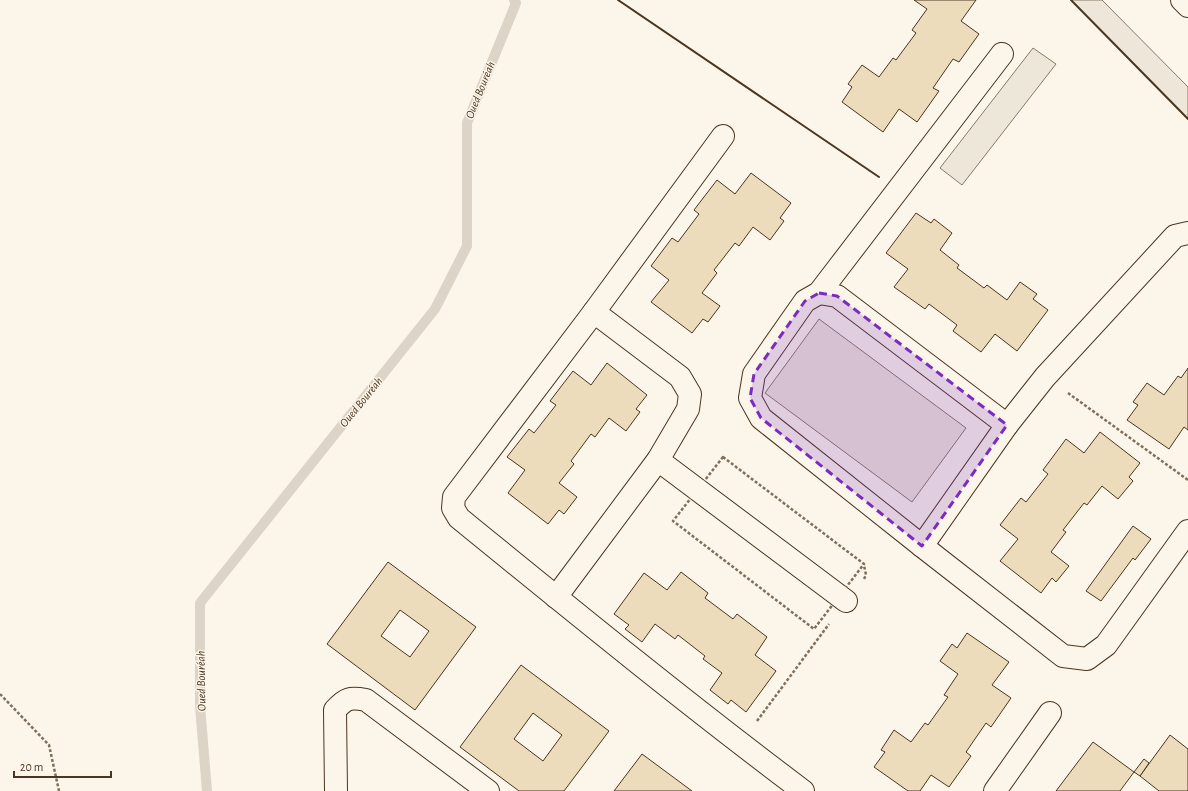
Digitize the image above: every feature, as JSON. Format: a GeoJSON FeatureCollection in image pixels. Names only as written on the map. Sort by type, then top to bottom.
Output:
{"type":"FeatureCollection","features":[{"type":"Feature","properties":{"kind":"main road"},"geometry":{"type":"LineString","coordinates":[[1182,0],[1188,6]]}},
{"type":"Feature","properties":{"kind":"main road"},"geometry":{"type":"LineString","coordinates":[[1002,54],[819,293],[805,301],[754,374],[750,398],[761,418],[1063,656],[1087,659],[1106,645],[1188,531]]}},
{"type":"Feature","properties":{"kind":"main road"},"geometry":{"type":"LineString","coordinates":[[723,136],[594,312],[454,497],[453,508],[459,518],[556,597],[740,744],[803,791]]}},
{"type":"Feature","properties":{"kind":"main road"},"geometry":{"type":"LineString","coordinates":[[922,546],[1007,425],[1045,377],[1175,236],[1188,233]]}},
{"type":"Feature","properties":{"kind":"main road"},"geometry":{"type":"LineString","coordinates":[[819,293],[837,296],[1007,425]]}},
{"type":"Feature","properties":{"kind":"main road"},"geometry":{"type":"LineString","coordinates":[[556,597],[658,460],[688,408],[690,394],[680,377],[594,312]]}},
{"type":"Feature","properties":{"kind":"main road"},"geometry":{"type":"LineString","coordinates":[[658,460],[846,601]]}},
{"type":"Feature","properties":{"kind":"main road"},"geometry":{"type":"LineString","coordinates":[[336,791],[335,710],[342,702],[354,698],[366,700],[488,791]]}},
{"type":"Feature","properties":{"kind":"main road"},"geometry":{"type":"LineString","coordinates":[[995,791],[1050,713]]}},
{"type":"Feature","properties":{"kind":"path"},"geometry":{"type":"LineString","coordinates":[[1045,377],[1188,480]]}},
{"type":"Feature","properties":{"kind":"path"},"geometry":{"type":"LineString","coordinates":[[740,744],[866,575],[864,564]]}},
{"type":"Feature","properties":{"kind":"path"},"geometry":{"type":"LineString","coordinates":[[0,694],[49,745],[59,791]]}},
{"type":"Feature","properties":{"kind":"highlighted area"},"geometry":{"type":"Polygon","coordinates":[[[819,293],[837,296],[1007,425],[922,546],[761,418],[750,398],[754,374],[805,301],[819,293]]]}},
{"type":"Feature","properties":{"kind":"shaded area"},"geometry":{"type":"Polygon","coordinates":[[[1071,0],[1102,0],[1188,87],[1188,119],[1071,0]]]}},
{"type":"Feature","properties":{"kind":"shaded area"},"geometry":{"type":"Polygon","coordinates":[[[1033,48],[1056,64],[962,185],[940,168],[1033,48]]]}},
{"type":"Feature","properties":{"kind":"shaded area"},"geometry":{"type":"Polygon","coordinates":[[[819,319],[966,428],[912,502],[765,393],[819,319]]]}},
{"type":"Feature","properties":{"kind":"building"},"geometry":{"type":"Polygon","coordinates":[[[914,0],[976,0],[961,21],[979,34],[959,62],[953,59],[933,88],[939,91],[917,122],[899,109],[883,132],[842,102],[852,87],[848,84],[862,65],[879,77],[893,58],[896,60],[916,33],[912,30],[927,9],[914,0]]]}},
{"type":"Feature","properties":{"kind":"building"},"geometry":{"type":"Polygon","coordinates":[[[751,173],[791,203],[780,218],[784,221],[770,240],[753,227],[739,246],[735,243],[714,270],[717,273],[702,293],[720,306],[708,322],[703,319],[692,333],[651,302],[669,280],[651,266],[672,238],[678,242],[699,214],[694,210],[717,180],[735,194],[751,173]]]}},
{"type":"Feature","properties":{"kind":"building"},"geometry":{"type":"Polygon","coordinates":[[[916,213],[931,223],[934,219],[952,233],[940,250],[959,265],[957,268],[984,288],[987,285],[1007,300],[1020,282],[1037,294],[1033,299],[1048,310],[1017,351],[995,334],[981,352],[953,331],[957,325],[929,304],[925,309],[894,287],[908,269],[886,253],[916,213]]]}},
{"type":"Feature","properties":{"kind":"building"},"geometry":{"type":"Polygon","coordinates":[[[607,363],[647,395],[636,409],[640,412],[626,431],[609,418],[595,437],[591,434],[571,461],[574,464],[559,483],[577,497],[564,514],[559,510],[548,524],[508,493],[525,470],[507,457],[529,429],[534,433],[556,405],[550,401],[573,371],[591,385],[607,363]]]}},
{"type":"Feature","properties":{"kind":"building"},"geometry":{"type":"Polygon","coordinates":[[[1188,368],[1188,430],[1184,427],[1169,449],[1127,420],[1138,405],[1133,402],[1147,383],[1164,395],[1178,376],[1181,378],[1188,368]]]}},
{"type":"Feature","properties":{"kind":"building"},"geometry":{"type":"Polygon","coordinates":[[[1100,432],[1140,463],[1129,477],[1133,481],[1118,499],[1102,486],[1087,505],[1084,503],[1063,530],[1066,532],[1051,552],[1069,566],[1056,582],[1052,578],[1041,593],[1000,561],[1018,539],[1000,525],[1021,498],[1026,502],[1048,474],[1043,470],[1066,439],[1084,453],[1100,432]]]}},
{"type":"Feature","properties":{"kind":"building"},"geometry":{"type":"Polygon","coordinates":[[[1133,526],[1151,539],[1135,560],[1133,558],[1101,601],[1086,591],[1133,526]]]}},
{"type":"Feature","properties":{"kind":"building"},"geometry":{"type":"Polygon","coordinates":[[[388,562],[476,627],[415,710],[327,644],[388,562]],[[400,610],[381,636],[410,657],[429,631],[400,610]]]}},
{"type":"Feature","properties":{"kind":"building"},"geometry":{"type":"Polygon","coordinates":[[[681,572],[708,593],[705,598],[733,619],[737,614],[767,637],[755,655],[776,671],[746,712],[731,700],[728,704],[710,690],[722,673],[703,659],[705,656],[678,635],[675,639],[655,624],[642,642],[625,629],[629,625],[614,614],[644,573],[667,590],[681,572]]]}},
{"type":"Feature","properties":{"kind":"building"},"geometry":{"type":"Polygon","coordinates":[[[967,633],[1009,662],[992,685],[1011,698],[991,727],[986,723],[966,752],[971,756],[949,787],[931,775],[920,791],[908,791],[874,767],[885,752],[881,750],[894,730],[911,742],[925,723],[928,725],[948,697],[944,695],[958,674],[940,661],[952,644],[957,648],[967,633]]]}},
{"type":"Feature","properties":{"kind":"building"},"geometry":{"type":"Polygon","coordinates":[[[521,665],[609,731],[564,791],[519,791],[460,747],[521,665]],[[533,713],[514,739],[543,761],[562,735],[533,713]]]}},
{"type":"Feature","properties":{"kind":"building"},"geometry":{"type":"Polygon","coordinates":[[[1170,735],[1188,749],[1188,791],[1159,791],[1140,776],[1170,735]]]}},
{"type":"Feature","properties":{"kind":"building"},"geometry":{"type":"Polygon","coordinates":[[[1093,742],[1134,772],[1120,791],[1056,791],[1093,742]]]}},
{"type":"Feature","properties":{"kind":"building"},"geometry":{"type":"Polygon","coordinates":[[[642,754],[692,791],[614,791],[642,754]]]}},
{"type":"Feature","properties":{"kind":"building"},"geometry":{"type":"Polygon","coordinates":[[[1144,759],[1149,763],[1140,776],[1134,772],[1144,759]]]}},
{"type":"Feature","properties":{"kind":"waterway","name":"Oued Bouréah"},"geometry":{"type":"LineString","coordinates":[[207,791],[200,706],[200,603],[435,309],[467,246],[467,123],[516,3],[514,0]]}},
{"type":"Feature","properties":{"kind":"wall"},"geometry":{"type":"LineString","coordinates":[[618,0],[879,177]]}},
{"type":"Feature","properties":{"kind":"wall"},"geometry":{"type":"LineString","coordinates":[[1071,0],[1188,119]]}}]}
